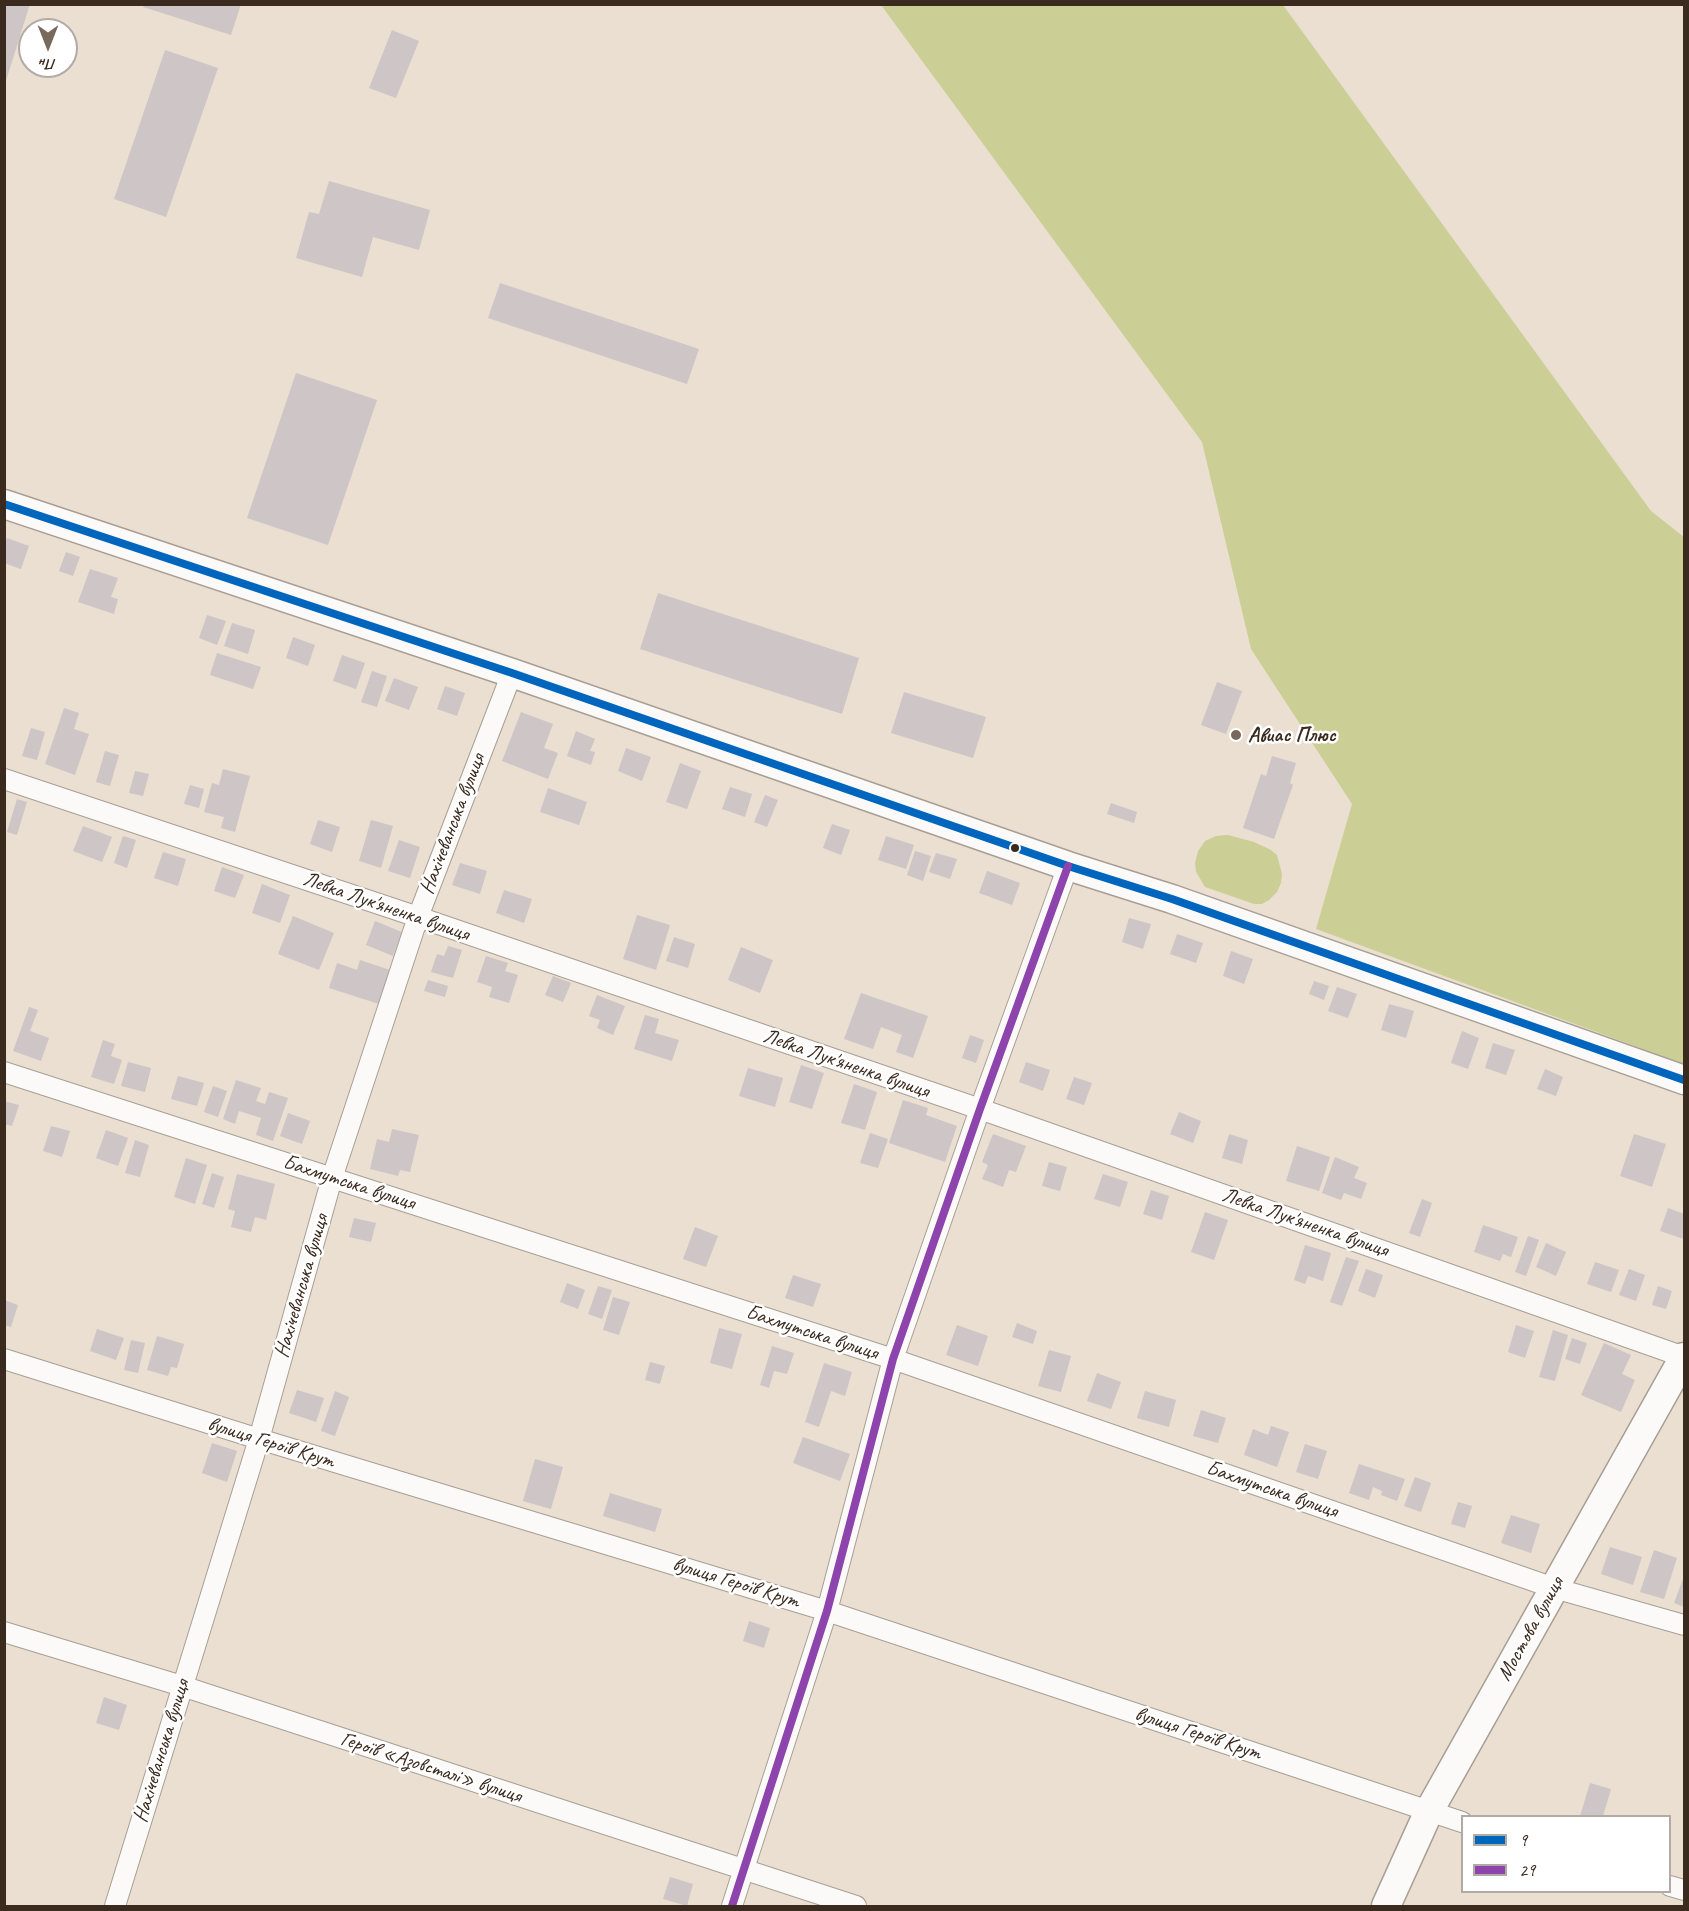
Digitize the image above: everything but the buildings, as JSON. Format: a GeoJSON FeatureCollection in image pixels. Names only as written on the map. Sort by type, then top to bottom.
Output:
{"type":"FeatureCollection","features":[{"type":"Feature","properties":{"kind":"street"},"geometry":{"type":"LineString","coordinates":[[4,504],[512,673],[1068,866],[1277,935],[1684,1080]]}},
{"type":"Feature","properties":{"kind":"street","name":"Нахічеванська вулиця"},"geometry":{"type":"LineString","coordinates":[[115,1906],[259,1440],[332,1178],[418,917],[512,673]]}},
{"type":"Feature","properties":{"kind":"street","name":"Левка Лук'яненка вулиця"},"geometry":{"type":"LineString","coordinates":[[4,779],[418,917],[980,1109],[1684,1357]]}},
{"type":"Feature","properties":{"kind":"street"},"geometry":{"type":"LineString","coordinates":[[732,1906],[827,1611],[893,1359],[1068,866]]}},
{"type":"Feature","properties":{"kind":"street","name":"Бахмутська вулиця"},"geometry":{"type":"LineString","coordinates":[[4,1072],[893,1359],[1554,1588],[1684,1625]]}},
{"type":"Feature","properties":{"kind":"street","name":"Мостова вулиця"},"geometry":{"type":"LineString","coordinates":[[1386,1906],[1429,1811],[1684,1357]]}},
{"type":"Feature","properties":{"kind":"street","name":"вулиця Героїв Крут"},"geometry":{"type":"LineString","coordinates":[[4,1359],[259,1440],[827,1611],[1461,1822]]}},
{"type":"Feature","properties":{"kind":"street","name":"Героїв «Азовсталі» вулиця"},"geometry":{"type":"LineString","coordinates":[[4,1632],[182,1686],[856,1906]]}},
{"type":"Feature","properties":{"kind":"green space"},"geometry":{"type":"Polygon","coordinates":[[[881,5],[1283,5],[1651,511],[1684,537],[1684,1064],[1316,929],[1352,804],[1251,649],[1202,442],[881,5]]]}},
{"type":"Feature","properties":{"kind":"green space"},"geometry":{"type":"Polygon","coordinates":[[[1228,835],[1254,842],[1277,855],[1282,874],[1281,883],[1277,892],[1262,904],[1254,904],[1205,887],[1196,872],[1195,863],[1198,851],[1205,841],[1216,836],[1228,835]]]}},
{"type":"Feature","properties":{"kind":"transit line","name":"9"},"geometry":{"type":"LineString","coordinates":[[4,504],[512,673],[1068,866],[1172,899],[1684,1080]]}},
{"type":"Feature","properties":{"kind":"transit line","name":"29"},"geometry":{"type":"LineString","coordinates":[[732,1906],[827,1611],[893,1359],[1068,866]]}},
{"type":"Feature","properties":{"kind":"place","name":"Авиас Плюс"},"geometry":{"type":"Point","coordinates":[1236,735]}}]}
